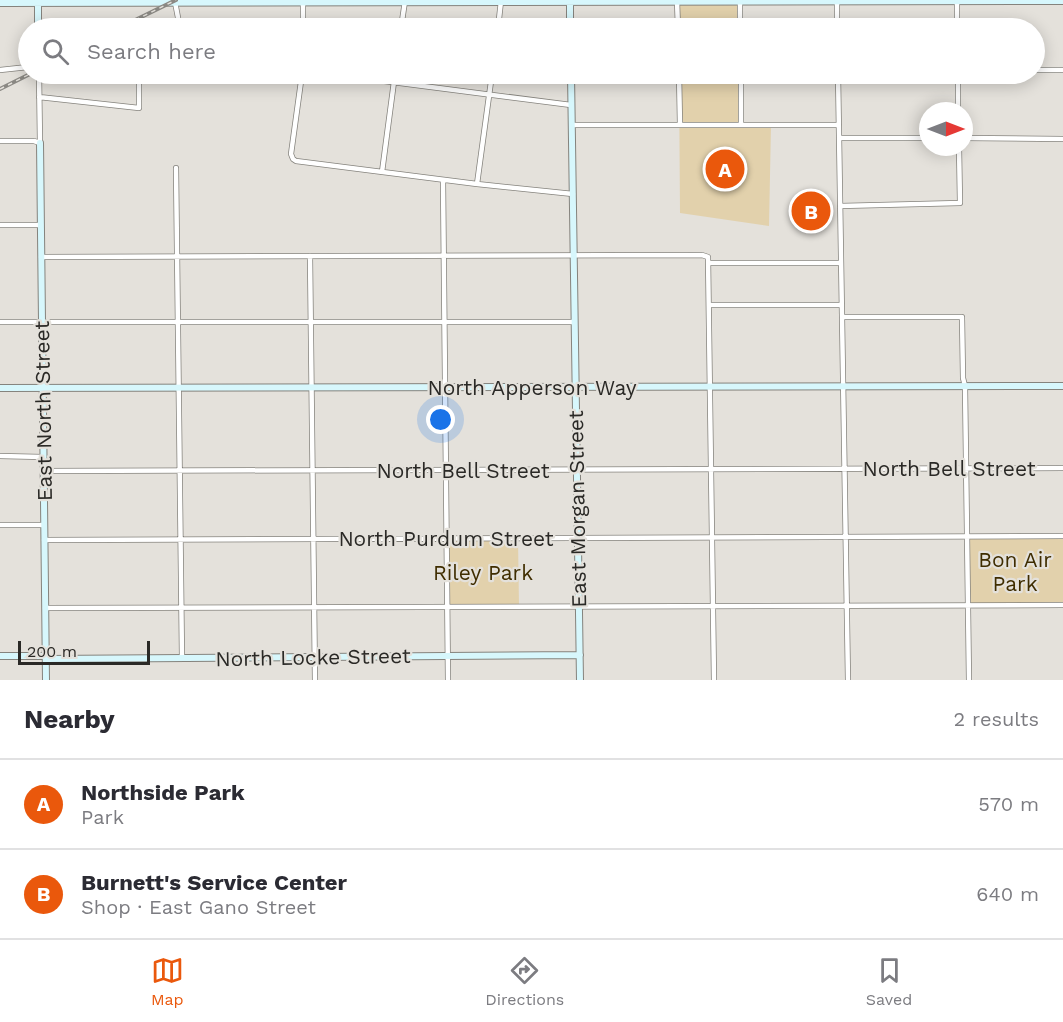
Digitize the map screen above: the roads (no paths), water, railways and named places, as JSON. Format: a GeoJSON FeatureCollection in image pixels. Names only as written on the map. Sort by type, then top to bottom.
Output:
{"type":"FeatureCollection","features":[{"type":"Feature","properties":{"kind":"main road"},"geometry":{"type":"LineString","coordinates":[[0,3],[38,1],[1063,1]]}},
{"type":"Feature","properties":{"kind":"main road"},"geometry":{"type":"LineString","coordinates":[[38,1],[38,18]]}},
{"type":"Feature","properties":{"kind":"main road"},"geometry":{"type":"LineString","coordinates":[[570,1],[570,18]]}},
{"type":"Feature","properties":{"kind":"main road","name":"East Morgan Street"},"geometry":{"type":"LineString","coordinates":[[571,84],[580,680]]}},
{"type":"Feature","properties":{"kind":"main road","name":"East North Street"},"geometry":{"type":"LineString","coordinates":[[40,143],[46,680]]}},
{"type":"Feature","properties":{"kind":"main road","name":"North Apperson Way"},"geometry":{"type":"LineString","coordinates":[[0,388],[1063,386]]}},
{"type":"Feature","properties":{"kind":"main road","name":"North Locke Street"},"geometry":{"type":"LineString","coordinates":[[0,656],[182,658],[580,655]]}},
{"type":"Feature","properties":{"kind":"street"},"geometry":{"type":"LineString","coordinates":[[837,0],[837,18]]}},
{"type":"Feature","properties":{"kind":"street"},"geometry":{"type":"LineString","coordinates":[[957,0],[957,18]]}},
{"type":"Feature","properties":{"kind":"street"},"geometry":{"type":"LineString","coordinates":[[402,18],[405,1]]}},
{"type":"Feature","properties":{"kind":"street"},"geometry":{"type":"LineString","coordinates":[[499,18],[502,1]]}},
{"type":"Feature","properties":{"kind":"street"},"geometry":{"type":"LineString","coordinates":[[677,1],[678,18]]}},
{"type":"Feature","properties":{"kind":"street"},"geometry":{"type":"LineString","coordinates":[[740,1],[740,18]]}},
{"type":"Feature","properties":{"kind":"street"},"geometry":{"type":"LineString","coordinates":[[175,2],[178,18]]}},
{"type":"Feature","properties":{"kind":"street"},"geometry":{"type":"LineString","coordinates":[[303,2],[303,18]]}},
{"type":"Feature","properties":{"kind":"street"},"geometry":{"type":"LineString","coordinates":[[0,70],[18,68]]}},
{"type":"Feature","properties":{"kind":"street"},"geometry":{"type":"LineString","coordinates":[[1045,70],[1063,70]]}},
{"type":"Feature","properties":{"kind":"street"},"geometry":{"type":"LineString","coordinates":[[0,141],[40,143],[39,84]]}},
{"type":"Feature","properties":{"kind":"street"},"geometry":{"type":"LineString","coordinates":[[39,97],[139,108],[139,84]]}},
{"type":"Feature","properties":{"kind":"street"},"geometry":{"type":"LineString","coordinates":[[301,84],[291,154],[296,161],[573,194]]}},
{"type":"Feature","properties":{"kind":"street"},"geometry":{"type":"LineString","coordinates":[[382,172],[394,84]]}},
{"type":"Feature","properties":{"kind":"street"},"geometry":{"type":"LineString","coordinates":[[410,84],[572,105]]}},
{"type":"Feature","properties":{"kind":"street"},"geometry":{"type":"LineString","coordinates":[[477,184],[490,84]]}},
{"type":"Feature","properties":{"kind":"street"},"geometry":{"type":"LineString","coordinates":[[679,84],[680,125]]}},
{"type":"Feature","properties":{"kind":"street"},"geometry":{"type":"LineString","coordinates":[[741,84],[741,125]]}},
{"type":"Feature","properties":{"kind":"street"},"geometry":{"type":"LineString","coordinates":[[838,84],[848,680]]}},
{"type":"Feature","properties":{"kind":"street"},"geometry":{"type":"LineString","coordinates":[[958,84],[958,102]]}},
{"type":"Feature","properties":{"kind":"street"},"geometry":{"type":"LineString","coordinates":[[572,125],[838,125]]}},
{"type":"Feature","properties":{"kind":"street"},"geometry":{"type":"LineString","coordinates":[[839,138],[919,138]]}},
{"type":"Feature","properties":{"kind":"street"},"geometry":{"type":"LineString","coordinates":[[973,138],[1063,139]]}},
{"type":"Feature","properties":{"kind":"street"},"geometry":{"type":"LineString","coordinates":[[840,206],[960,203],[959,156]]}},
{"type":"Feature","properties":{"kind":"street"},"geometry":{"type":"LineString","coordinates":[[176,168],[182,658]]}},
{"type":"Feature","properties":{"kind":"street"},"geometry":{"type":"LineString","coordinates":[[443,180],[448,680]]}},
{"type":"Feature","properties":{"kind":"street"},"geometry":{"type":"LineString","coordinates":[[0,225],[41,225]]}},
{"type":"Feature","properties":{"kind":"street"},"geometry":{"type":"LineString","coordinates":[[41,257],[574,255],[702,255],[708,257],[714,680]]}},
{"type":"Feature","properties":{"kind":"street"},"geometry":{"type":"LineString","coordinates":[[310,256],[315,680]]}},
{"type":"Feature","properties":{"kind":"street"},"geometry":{"type":"LineString","coordinates":[[709,263],[841,264]]}},
{"type":"Feature","properties":{"kind":"street"},"geometry":{"type":"LineString","coordinates":[[709,305],[841,304]]}},
{"type":"Feature","properties":{"kind":"street"},"geometry":{"type":"LineString","coordinates":[[842,317],[962,317],[969,680]]}},
{"type":"Feature","properties":{"kind":"street"},"geometry":{"type":"LineString","coordinates":[[0,322],[574,322]]}},
{"type":"Feature","properties":{"kind":"street"},"geometry":{"type":"LineString","coordinates":[[0,456],[43,457]]}},
{"type":"Feature","properties":{"kind":"street","name":"North Bell Street"},"geometry":{"type":"LineString","coordinates":[[43,471],[1063,468]]}},
{"type":"Feature","properties":{"kind":"street"},"geometry":{"type":"LineString","coordinates":[[0,525],[44,525]]}},
{"type":"Feature","properties":{"kind":"street","name":"North Purdum Street"},"geometry":{"type":"LineString","coordinates":[[44,540],[1063,536]]}},
{"type":"Feature","properties":{"kind":"street"},"geometry":{"type":"LineString","coordinates":[[45,608],[1063,605]]}},
{"type":"Feature","properties":{"kind":"railway"},"geometry":{"type":"LineString","coordinates":[[139,18],[176,0]]}},
{"type":"Feature","properties":{"kind":"railway"},"geometry":{"type":"LineString","coordinates":[[0,89],[18,80]]}},
{"type":"Feature","properties":{"kind":"place","name":"Northside Park"},"geometry":{"type":"Point","coordinates":[725,169]}},
{"type":"Feature","properties":{"kind":"place","name":"Burnett's Service Center"},"geometry":{"type":"Point","coordinates":[811,211]}},
{"type":"Feature","properties":{"kind":"park label","name":"Bon Air Park"},"geometry":{"type":"Point","coordinates":[1015,571]}},
{"type":"Feature","properties":{"kind":"park label","name":"Riley Park"},"geometry":{"type":"Point","coordinates":[483,572]}}]}
